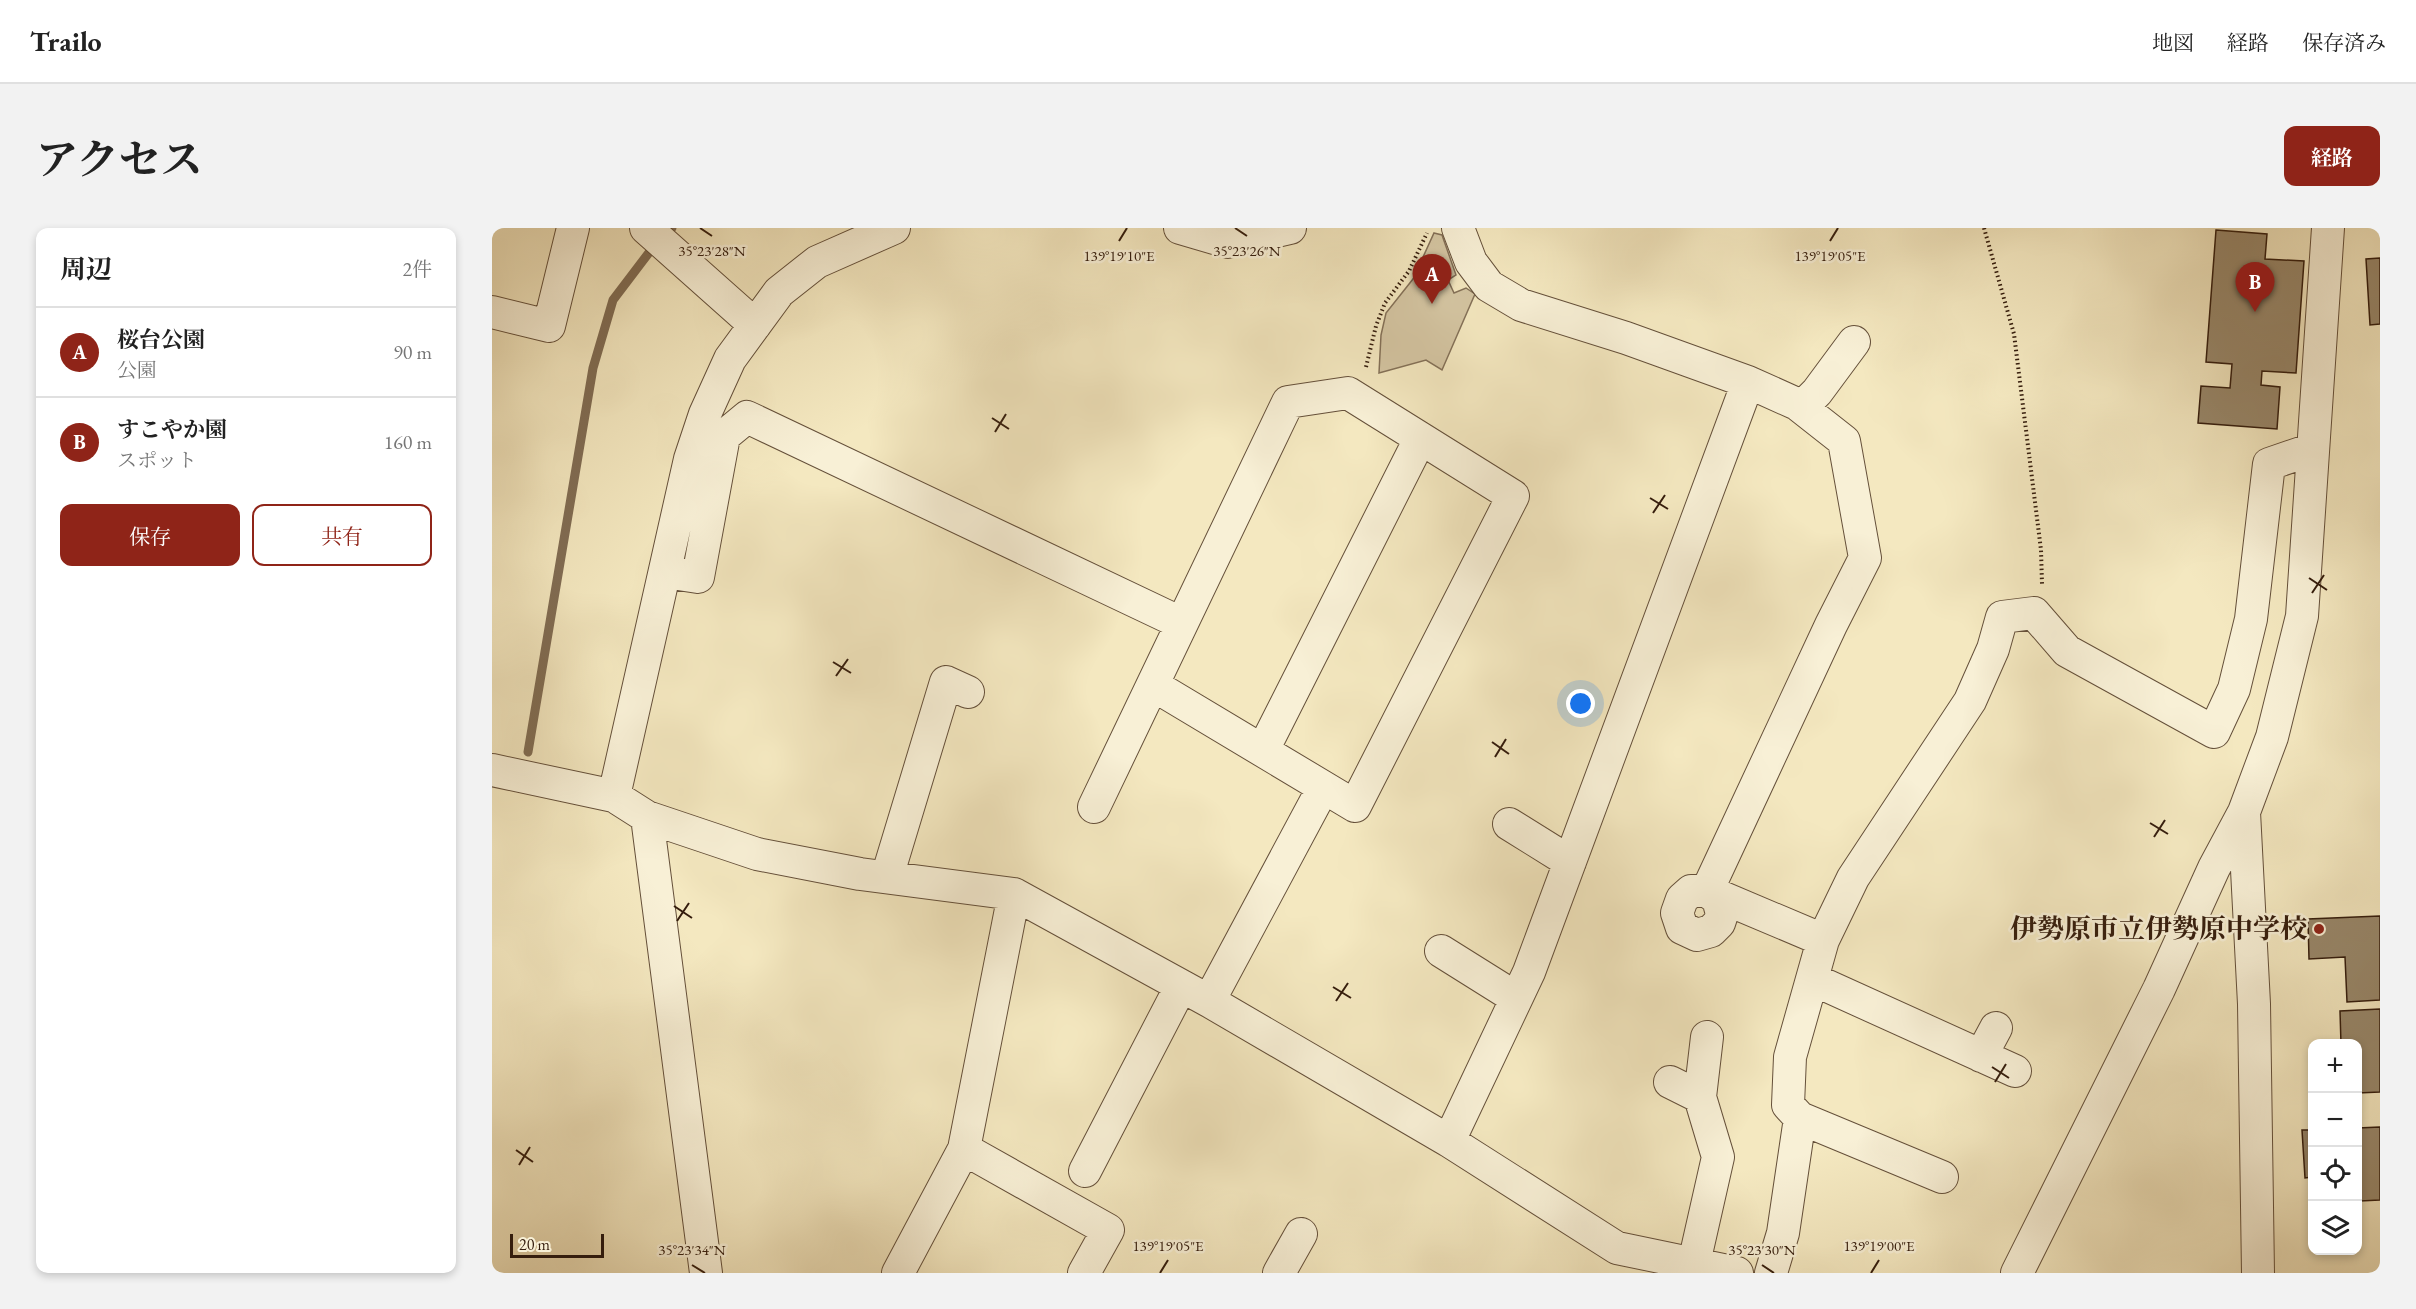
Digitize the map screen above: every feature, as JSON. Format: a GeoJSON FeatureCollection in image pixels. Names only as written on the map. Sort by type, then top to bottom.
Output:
{"type":"FeatureCollection","features":[{"type":"Feature","properties":{"kind":"street"},"geometry":{"type":"LineString","coordinates":[[492,312],[549,326],[573,228]]}},
{"type":"Feature","properties":{"kind":"street"},"geometry":{"type":"LineString","coordinates":[[646,228],[754,325]]}},
{"type":"Feature","properties":{"kind":"street"},"geometry":{"type":"LineString","coordinates":[[614,796],[690,459],[705,414],[730,359],[779,292],[817,262],[894,228]]}},
{"type":"Feature","properties":{"kind":"street"},"geometry":{"type":"LineString","coordinates":[[1180,228],[1228,242],[1290,228]]}},
{"type":"Feature","properties":{"kind":"street"},"geometry":{"type":"LineString","coordinates":[[1458,228],[1471,262],[1489,286],[1521,305],[1626,338],[1748,382],[1802,407],[1844,441],[1865,558],[1831,625],[1707,891],[1823,940]]}},
{"type":"Feature","properties":{"kind":"street"},"geometry":{"type":"LineString","coordinates":[[2018,1273],[2159,989],[2214,868],[2244,812],[2272,737],[2302,616],[2328,228]]}},
{"type":"Feature","properties":{"kind":"street"},"geometry":{"type":"LineString","coordinates":[[1802,407],[1817,392],[1854,342]]}},
{"type":"Feature","properties":{"kind":"street"},"geometry":{"type":"LineString","coordinates":[[1449,1141],[1528,972],[1748,382]]}},
{"type":"Feature","properties":{"kind":"street"},"geometry":{"type":"LineString","coordinates":[[1094,807],[1180,623],[1288,402],[1347,393],[1513,496],[1355,807],[1153,685]]}},
{"type":"Feature","properties":{"kind":"street"},"geometry":{"type":"LineString","coordinates":[[665,572],[698,577],[724,436],[747,417],[1180,623]]}},
{"type":"Feature","properties":{"kind":"street"},"geometry":{"type":"LineString","coordinates":[[1263,750],[1420,440]]}},
{"type":"Feature","properties":{"kind":"street"},"geometry":{"type":"LineString","coordinates":[[1942,1177],[1800,1118],[1788,1105],[1790,1057],[1823,940],[1853,878],[1970,701],[1993,649],[2002,616],[2034,613],[2067,651],[2214,732],[2234,689],[2251,619],[2269,464],[2313,449]]}},
{"type":"Feature","properties":{"kind":"street"},"geometry":{"type":"LineString","coordinates":[[887,878],[948,682]]}},
{"type":"Feature","properties":{"kind":"street"},"geometry":{"type":"LineString","coordinates":[[492,770],[614,796],[646,817],[757,854],[887,878],[1014,894],[1209,1001],[1449,1141],[1613,1261],[1694,1263],[1737,1273]]}},
{"type":"Feature","properties":{"kind":"street"},"geometry":{"type":"LineString","coordinates":[[1209,1001],[1323,788]]}},
{"type":"Feature","properties":{"kind":"street"},"geometry":{"type":"LineString","coordinates":[[2244,812],[2254,1004],[2258,1273]]}},
{"type":"Feature","properties":{"kind":"street"},"geometry":{"type":"LineString","coordinates":[[646,817],[706,1273]]}},
{"type":"Feature","properties":{"kind":"street"},"geometry":{"type":"LineString","coordinates":[[1509,824],[1570,862]]}},
{"type":"Feature","properties":{"kind":"street"},"geometry":{"type":"LineString","coordinates":[[898,1273],[964,1149],[1014,894]]}},
{"type":"Feature","properties":{"kind":"street"},"geometry":{"type":"LineString","coordinates":[[1441,951],[1516,998]]}},
{"type":"Feature","properties":{"kind":"street"},"geometry":{"type":"LineString","coordinates":[[1812,980],[2015,1071]]}},
{"type":"Feature","properties":{"kind":"street"},"geometry":{"type":"LineString","coordinates":[[1085,1171],[1181,986]]}},
{"type":"Feature","properties":{"kind":"street"},"geometry":{"type":"LineString","coordinates":[[1981,1056],[1996,1028]]}},
{"type":"Feature","properties":{"kind":"street"},"geometry":{"type":"LineString","coordinates":[[1694,1263],[1718,1157],[1700,1097],[1707,1037]]}},
{"type":"Feature","properties":{"kind":"street"},"geometry":{"type":"LineString","coordinates":[[1670,1082],[1700,1097]]}},
{"type":"Feature","properties":{"kind":"street"},"geometry":{"type":"LineString","coordinates":[[1771,1273],[1783,1233],[1800,1118]]}},
{"type":"Feature","properties":{"kind":"street"},"geometry":{"type":"LineString","coordinates":[[964,1149],[1108,1230],[1084,1273]]}},
{"type":"Feature","properties":{"kind":"street"},"geometry":{"type":"LineString","coordinates":[[1279,1273],[1301,1234]]}},
{"type":"Feature","properties":{"kind":"path"},"geometry":{"type":"LineString","coordinates":[[1358,400],[1376,326],[1385,303],[1409,271],[1430,228]]}},
{"type":"Feature","properties":{"kind":"path"},"geometry":{"type":"LineString","coordinates":[[1984,228],[2015,346],[2041,550],[2042,590],[2034,613]]}},
{"type":"Feature","properties":{"kind":"shaded area"},"geometry":{"type":"Polygon","coordinates":[[[1434,233],[1442,235],[1456,275],[1448,280],[1454,293],[1466,288],[1475,294],[1442,370],[1426,360],[1379,373],[1381,335],[1386,313],[1413,279],[1434,233]]]}},
{"type":"Feature","properties":{"kind":"building"},"geometry":{"type":"Polygon","coordinates":[[[2216,230],[2267,234],[2265,259],[2304,261],[2296,373],[2262,371],[2261,385],[2280,387],[2277,429],[2198,423],[2201,386],[2230,388],[2232,364],[2206,362],[2216,230]]]}},
{"type":"Feature","properties":{"kind":"building"},"geometry":{"type":"Polygon","coordinates":[[[2380,258],[2380,324],[2370,325],[2366,259],[2380,258]]]}},
{"type":"Feature","properties":{"kind":"building"},"geometry":{"type":"Polygon","coordinates":[[[2380,916],[2380,1000],[2347,1002],[2345,957],[2309,959],[2308,919],[2380,916]]]}},
{"type":"Feature","properties":{"kind":"building"},"geometry":{"type":"Polygon","coordinates":[[[2380,1009],[2380,1092],[2362,1093],[2362,1039],[2341,1039],[2340,1011],[2380,1009]]]}},
{"type":"Feature","properties":{"kind":"building"},"geometry":{"type":"Polygon","coordinates":[[[2380,1127],[2380,1200],[2362,1201],[2362,1128],[2380,1127]]]}},
{"type":"Feature","properties":{"kind":"building"},"geometry":{"type":"Polygon","coordinates":[[[2302,1130],[2308,1130],[2308,1178],[2305,1178],[2302,1130]]]}},
{"type":"Feature","properties":{"kind":"waterway"},"geometry":{"type":"LineString","coordinates":[[528,752],[593,368],[613,300],[654,246],[672,228]]}},
{"type":"Feature","properties":{"kind":"place","name":"桜台公園"},"geometry":{"type":"Point","coordinates":[1432,304]}},
{"type":"Feature","properties":{"kind":"place","name":"すこやか園"},"geometry":{"type":"Point","coordinates":[2255,312]}},
{"type":"Feature","properties":{"kind":"place","name":"伊勢原市立伊勢原中学校"},"geometry":{"type":"Point","coordinates":[2319,929]}}]}
